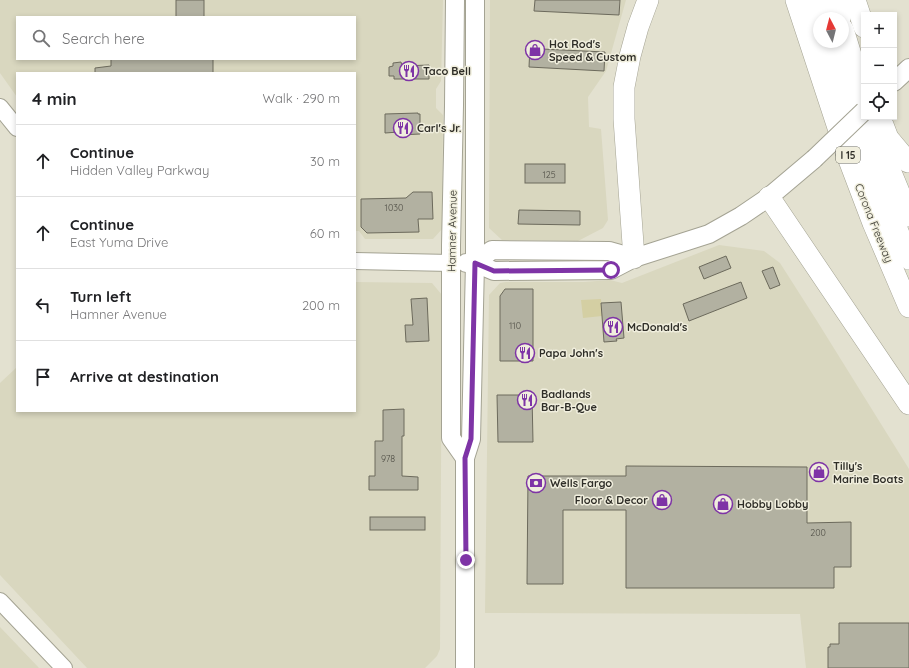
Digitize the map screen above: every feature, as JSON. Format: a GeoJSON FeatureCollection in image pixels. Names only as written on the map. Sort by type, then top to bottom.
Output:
{"type":"FeatureCollection","features":[{"type":"Feature","properties":{"kind":"highway"},"geometry":{"type":"LineString","coordinates":[[634,258],[624,119],[624,87],[630,56],[638,27],[648,0]]}},
{"type":"Feature","properties":{"kind":"highway","name":"Corona Freeway"},"geometry":{"type":"LineString","coordinates":[[796,0],[846,152],[873,223],[909,307]]}},
{"type":"Feature","properties":{"kind":"highway"},"geometry":{"type":"LineString","coordinates":[[817,0],[820,12]]}},
{"type":"Feature","properties":{"kind":"highway"},"geometry":{"type":"LineString","coordinates":[[834,0],[838,12]]}},
{"type":"Feature","properties":{"kind":"highway"},"geometry":{"type":"LineString","coordinates":[[855,0],[861,18]]}},
{"type":"Feature","properties":{"kind":"highway"},"geometry":{"type":"LineString","coordinates":[[849,38],[856,48],[861,63]]}},
{"type":"Feature","properties":{"kind":"highway"},"geometry":{"type":"LineString","coordinates":[[830,48],[857,129],[909,259]]}},
{"type":"Feature","properties":{"kind":"highway"},"geometry":{"type":"LineString","coordinates":[[849,48],[861,87]]}},
{"type":"Feature","properties":{"kind":"highway"},"geometry":{"type":"LineString","coordinates":[[871,120],[878,141],[909,216]]}},
{"type":"Feature","properties":{"kind":"highway"},"geometry":{"type":"LineString","coordinates":[[881,120],[888,138],[909,163]]}},
{"type":"Feature","properties":{"kind":"highway"},"geometry":{"type":"LineString","coordinates":[[895,120],[909,163]]}},
{"type":"Feature","properties":{"kind":"highway"},"geometry":{"type":"LineString","coordinates":[[769,197],[909,404]]}},
{"type":"Feature","properties":{"kind":"main road","name":"Hamner Avenue"},"geometry":{"type":"LineString","coordinates":[[455,0],[451,263],[452,438],[465,458]]}},
{"type":"Feature","properties":{"kind":"main road","name":"Hamner Avenue"},"geometry":{"type":"LineString","coordinates":[[465,668],[465,458],[471,439],[475,263],[475,0]]}},
{"type":"Feature","properties":{"kind":"main road"},"geometry":{"type":"LineString","coordinates":[[897,79],[909,68]]}},
{"type":"Feature","properties":{"kind":"main road"},"geometry":{"type":"LineString","coordinates":[[0,107],[16,127]]}},
{"type":"Feature","properties":{"kind":"main road"},"geometry":{"type":"LineString","coordinates":[[356,261],[475,263],[494,271],[611,270],[634,258],[709,234],[741,216],[769,197],[814,159],[861,114]]}},
{"type":"Feature","properties":{"kind":"main road"},"geometry":{"type":"LineString","coordinates":[[475,263],[492,250],[609,251],[634,258]]}},
{"type":"Feature","properties":{"kind":"main road"},"geometry":{"type":"LineString","coordinates":[[0,601],[64,668]]}},
{"type":"Feature","properties":{"kind":"shaded area"},"geometry":{"type":"Polygon","coordinates":[[[0,0],[443,0],[441,81],[436,89],[436,108],[443,115],[442,229],[433,239],[365,239],[359,231],[356,231],[356,72],[16,72],[16,96],[0,73],[0,0]]]}},
{"type":"Feature","properties":{"kind":"shaded area"},"geometry":{"type":"Polygon","coordinates":[[[490,0],[626,0],[606,71],[588,97],[589,127],[601,129],[608,220],[603,228],[578,241],[502,240],[489,228],[490,0]]]}},
{"type":"Feature","properties":{"kind":"shaded area"},"geometry":{"type":"Polygon","coordinates":[[[719,245],[764,251],[780,263],[909,469],[909,668],[806,668],[800,614],[485,613],[489,295],[500,283],[506,282],[584,282],[610,280],[622,283],[719,245]]]}},
{"type":"Feature","properties":{"kind":"shaded area"},"geometry":{"type":"Polygon","coordinates":[[[356,282],[432,283],[442,295],[440,649],[437,656],[425,668],[87,668],[0,575],[0,383],[16,368],[16,412],[356,412],[356,282]]]}},
{"type":"Feature","properties":{"kind":"shaded area"},"geometry":{"type":"Polygon","coordinates":[[[601,299],[602,316],[583,318],[581,300],[601,299]]]}},
{"type":"Feature","properties":{"kind":"shaded area"},"geometry":{"type":"Polygon","coordinates":[[[0,627],[39,668],[0,668],[0,627]]]}},
{"type":"Feature","properties":{"kind":"building"},"geometry":{"type":"Polygon","coordinates":[[[176,0],[204,0],[204,16],[176,16],[176,0]]]}},
{"type":"Feature","properties":{"kind":"building"},"geometry":{"type":"Polygon","coordinates":[[[535,0],[620,0],[619,15],[534,11],[535,0]]]}},
{"type":"Feature","properties":{"kind":"building"},"geometry":{"type":"Polygon","coordinates":[[[530,46],[542,46],[542,49],[605,52],[604,71],[529,67],[530,46]]]}},
{"type":"Feature","properties":{"kind":"building"},"geometry":{"type":"Polygon","coordinates":[[[111,60],[213,60],[213,72],[95,72],[95,68],[111,66],[111,60]]]}},
{"type":"Feature","properties":{"kind":"building","name":"Taco Bell"},"geometry":{"type":"Polygon","coordinates":[[[401,62],[402,66],[429,65],[429,79],[394,79],[394,76],[389,76],[389,67],[393,66],[393,63],[401,62]]]}},
{"type":"Feature","properties":{"kind":"building","name":"Carl's Jr."},"geometry":{"type":"Polygon","coordinates":[[[385,114],[420,114],[420,134],[399,135],[399,132],[385,133],[385,114]]]}},
{"type":"Feature","properties":{"kind":"building"},"geometry":{"type":"Polygon","coordinates":[[[525,164],[565,164],[565,183],[525,183],[525,164]]]}},
{"type":"Feature","properties":{"kind":"building"},"geometry":{"type":"Polygon","coordinates":[[[413,192],[432,192],[433,219],[418,219],[419,232],[367,233],[361,227],[361,199],[406,198],[413,192]]]}},
{"type":"Feature","properties":{"kind":"building"},"geometry":{"type":"Polygon","coordinates":[[[519,210],[580,211],[580,225],[518,224],[519,210]]]}},
{"type":"Feature","properties":{"kind":"building"},"geometry":{"type":"Polygon","coordinates":[[[726,256],[731,268],[704,279],[699,267],[726,256]]]}},
{"type":"Feature","properties":{"kind":"building"},"geometry":{"type":"Polygon","coordinates":[[[773,267],[780,285],[770,289],[762,271],[773,267]]]}},
{"type":"Feature","properties":{"kind":"building"},"geometry":{"type":"Polygon","coordinates":[[[741,282],[747,298],[689,321],[683,304],[741,282]]]}},
{"type":"Feature","properties":{"kind":"building"},"geometry":{"type":"Polygon","coordinates":[[[505,289],[533,289],[533,361],[500,361],[500,296],[505,289]]]}},
{"type":"Feature","properties":{"kind":"building"},"geometry":{"type":"Polygon","coordinates":[[[427,298],[429,341],[406,342],[405,325],[413,325],[411,299],[427,298]]]}},
{"type":"Feature","properties":{"kind":"building","name":"McDonald's"},"geometry":{"type":"Polygon","coordinates":[[[621,302],[624,338],[616,339],[617,341],[604,342],[601,303],[621,302]]]}},
{"type":"Feature","properties":{"kind":"building"},"geometry":{"type":"Polygon","coordinates":[[[497,395],[532,395],[533,442],[498,442],[497,395]]]}},
{"type":"Feature","properties":{"kind":"building"},"geometry":{"type":"Polygon","coordinates":[[[404,409],[402,476],[418,477],[418,490],[369,490],[369,476],[375,476],[375,441],[383,441],[383,410],[404,409]]]}},
{"type":"Feature","properties":{"kind":"building"},"geometry":{"type":"Polygon","coordinates":[[[626,466],[807,467],[807,523],[851,522],[851,567],[834,567],[834,588],[626,588],[626,510],[563,510],[563,584],[527,584],[528,476],[626,476],[626,466]]]}},
{"type":"Feature","properties":{"kind":"building"},"geometry":{"type":"Polygon","coordinates":[[[370,517],[425,517],[425,530],[370,530],[370,517]]]}},
{"type":"Feature","properties":{"kind":"building"},"geometry":{"type":"Polygon","coordinates":[[[839,623],[909,623],[909,668],[828,668],[828,647],[830,647],[830,644],[839,644],[839,623]]]}},
{"type":"Feature","properties":{"kind":"place","name":"Hot Rod's Speed & Custom"},"geometry":{"type":"Point","coordinates":[535,50]}},
{"type":"Feature","properties":{"kind":"place","name":"Taco Bell"},"geometry":{"type":"Point","coordinates":[409,71]}},
{"type":"Feature","properties":{"kind":"place","name":"Carl's Jr."},"geometry":{"type":"Point","coordinates":[403,128]}},
{"type":"Feature","properties":{"kind":"place","name":"McDonald's"},"geometry":{"type":"Point","coordinates":[613,327]}},
{"type":"Feature","properties":{"kind":"place","name":"Papa John's"},"geometry":{"type":"Point","coordinates":[525,353]}},
{"type":"Feature","properties":{"kind":"place","name":"Badlands Bar-B-Que"},"geometry":{"type":"Point","coordinates":[527,400]}},
{"type":"Feature","properties":{"kind":"place","name":"Tilly's Marine Boats"},"geometry":{"type":"Point","coordinates":[819,472]}},
{"type":"Feature","properties":{"kind":"place","name":"Wells Fargo"},"geometry":{"type":"Point","coordinates":[536,483]}},
{"type":"Feature","properties":{"kind":"place","name":"Floor & Decor"},"geometry":{"type":"Point","coordinates":[662,500]}},
{"type":"Feature","properties":{"kind":"place","name":"Hobby Lobby"},"geometry":{"type":"Point","coordinates":[723,504]}},
{"type":"Feature","properties":{"kind":"route"},"geometry":{"type":"LineString","coordinates":[[466,560],[465,458],[471,439],[475,263],[494,271],[611,270]]}}]}
